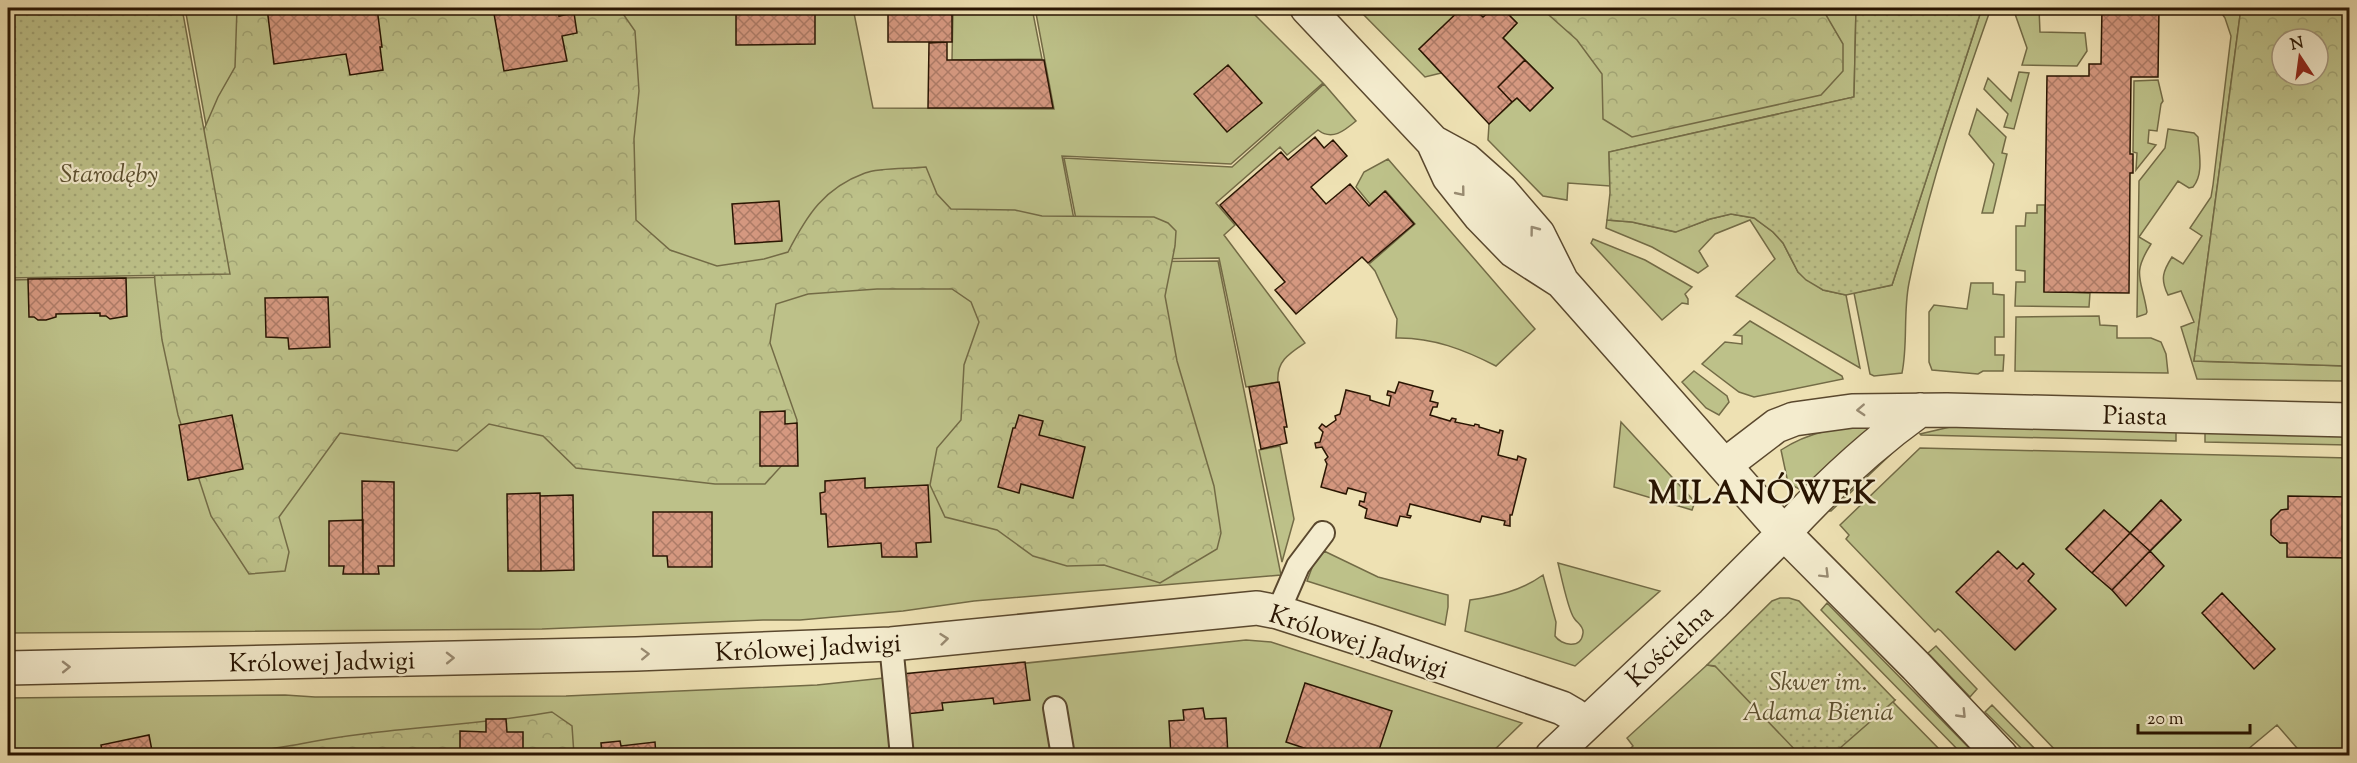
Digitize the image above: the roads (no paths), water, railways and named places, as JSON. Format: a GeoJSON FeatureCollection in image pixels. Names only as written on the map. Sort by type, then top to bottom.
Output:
{"type":"FeatureCollection","features":[{"type":"Feature","properties":{"kind":"street"},"geometry":{"type":"LineString","coordinates":[[1307,8],[1433,142],[1466,160],[1501,191],[1538,234],[1562,282],[1784,533],[1916,666],[2001,756]]}},
{"type":"Feature","properties":{"kind":"street"},"geometry":{"type":"LineString","coordinates":[[1784,533],[1811,504],[1883,437],[1920,410]]}},
{"type":"Feature","properties":{"kind":"street","name":"Piasta"},"geometry":{"type":"LineString","coordinates":[[1725,465],[1776,426],[1794,419],[1852,411],[1920,410],[2349,420]]}},
{"type":"Feature","properties":{"kind":"street","name":"Kościelna"},"geometry":{"type":"LineString","coordinates":[[1552,756],[1713,604],[1784,533]]}},
{"type":"Feature","properties":{"kind":"street","name":"Królowej Jadwigi"},"geometry":{"type":"LineString","coordinates":[[8,668],[636,654],[891,644],[1257,608],[1278,612],[1562,708],[1574,715],[1583,726]]}},
{"type":"Feature","properties":{"kind":"lane"},"geometry":{"type":"LineString","coordinates":[[1278,612],[1298,566],[1323,533]]}},
{"type":"Feature","properties":{"kind":"lane"},"geometry":{"type":"LineString","coordinates":[[891,644],[902,756]]}},
{"type":"Feature","properties":{"kind":"lane"},"geometry":{"type":"LineString","coordinates":[[1055,708],[1063,756]]}},
{"type":"Feature","properties":{"kind":"district","name":"MILANÓWEK"},"geometry":{"type":"Point","coordinates":[1763,492]}},
{"type":"Feature","properties":{"kind":"park label","name":"Starodęby"},"geometry":{"type":"Point","coordinates":[109,173]}},
{"type":"Feature","properties":{"kind":"park label","name":"Skwer im. Adama Bienia"},"geometry":{"type":"Point","coordinates":[1818,696]}}]}
